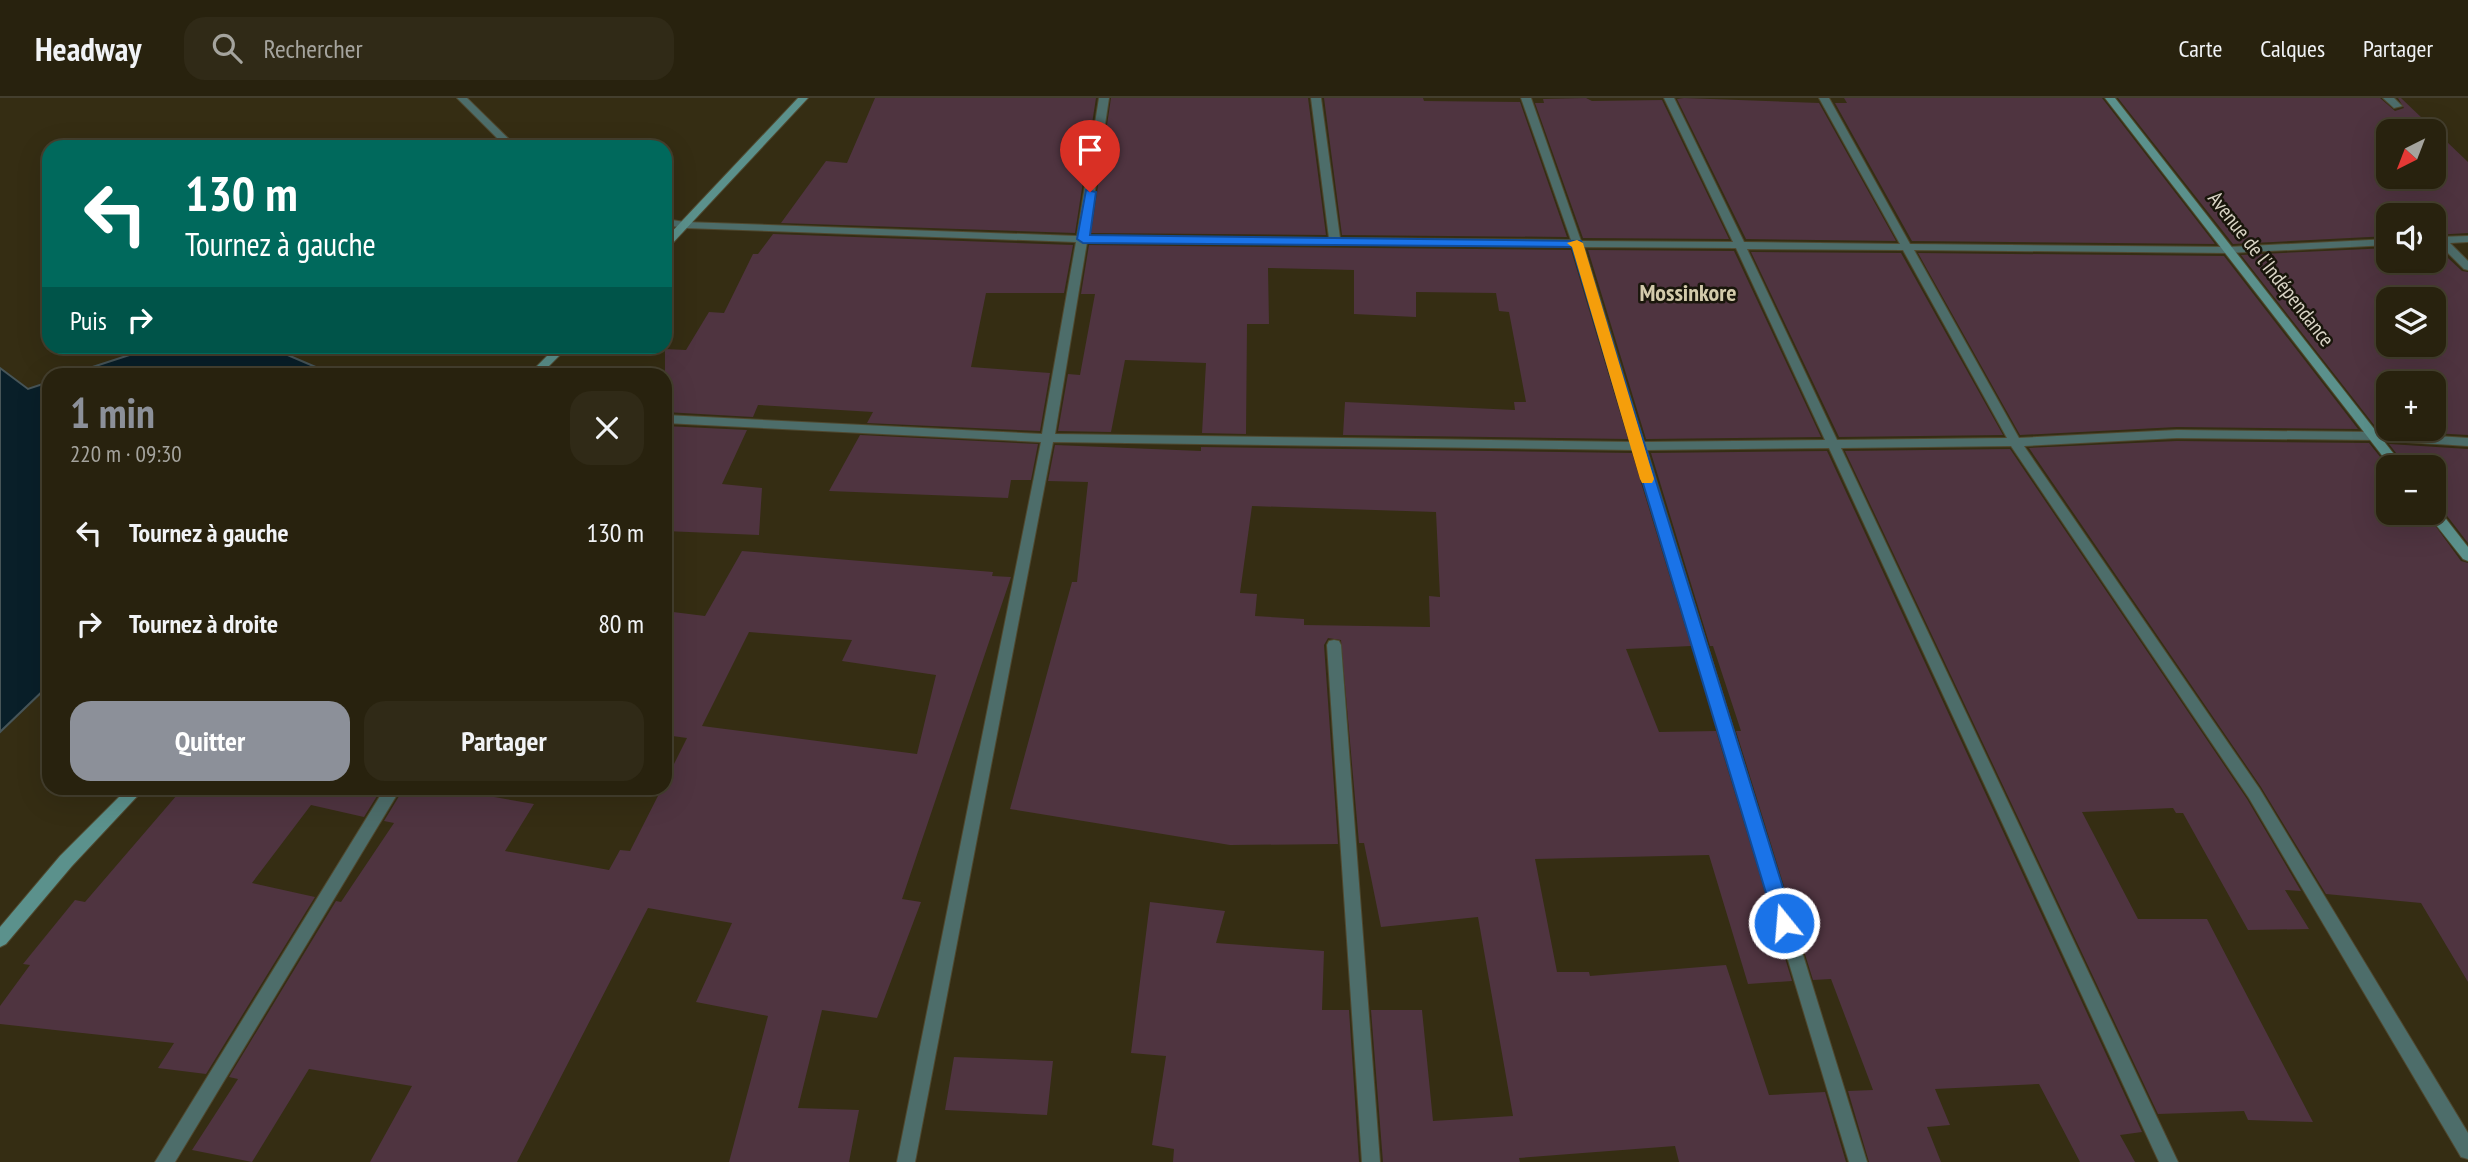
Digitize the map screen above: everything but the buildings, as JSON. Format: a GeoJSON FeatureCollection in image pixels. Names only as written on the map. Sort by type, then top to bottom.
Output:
{"type":"FeatureCollection","features":[{"type":"Feature","properties":{"kind":"main road"},"geometry":{"type":"LineString","coordinates":[[672,238],[803,98]]}},
{"type":"Feature","properties":{"kind":"main road","name":"Avenue de l'Indépendance"},"geometry":{"type":"LineString","coordinates":[[2109,98],[2389,455]]}},
{"type":"Feature","properties":{"kind":"main road"},"geometry":{"type":"LineString","coordinates":[[542,368],[556,354]]}},
{"type":"Feature","properties":{"kind":"main road"},"geometry":{"type":"LineString","coordinates":[[2443,525],[2468,556]]}},
{"type":"Feature","properties":{"kind":"main road"},"geometry":{"type":"LineString","coordinates":[[0,939],[66,861],[130,795]]}},
{"type":"Feature","properties":{"kind":"street"},"geometry":{"type":"LineString","coordinates":[[462,98],[505,140]]}},
{"type":"Feature","properties":{"kind":"street"},"geometry":{"type":"LineString","coordinates":[[906,1162],[1049,438],[1104,98]]}},
{"type":"Feature","properties":{"kind":"street"},"geometry":{"type":"LineString","coordinates":[[1316,98],[1335,242]]}},
{"type":"Feature","properties":{"kind":"street"},"geometry":{"type":"LineString","coordinates":[[1526,98],[1577,243],[1858,1162]]}},
{"type":"Feature","properties":{"kind":"street"},"geometry":{"type":"LineString","coordinates":[[1669,98],[2169,1162]]}},
{"type":"Feature","properties":{"kind":"street"},"geometry":{"type":"LineString","coordinates":[[1824,98],[2015,442],[2254,793],[2468,1150]]}},
{"type":"Feature","properties":{"kind":"street"},"geometry":{"type":"LineString","coordinates":[[2388,98],[2397,106]]}},
{"type":"Feature","properties":{"kind":"street"},"geometry":{"type":"LineString","coordinates":[[672,223],[1083,239],[1335,242],[2229,250],[2376,243]]}},
{"type":"Feature","properties":{"kind":"street"},"geometry":{"type":"LineString","coordinates":[[2446,240],[2468,239]]}},
{"type":"Feature","properties":{"kind":"street"},"geometry":{"type":"LineString","coordinates":[[2446,247],[2468,267]]}},
{"type":"Feature","properties":{"kind":"street"},"geometry":{"type":"LineString","coordinates":[[672,419],[1049,438],[1637,446],[2015,442],[2177,434],[2374,436],[2468,442]]}},
{"type":"Feature","properties":{"kind":"street"},"geometry":{"type":"LineString","coordinates":[[1334,645],[1371,1162]]}},
{"type":"Feature","properties":{"kind":"street"},"geometry":{"type":"LineString","coordinates":[[164,1162],[389,795]]}},
{"type":"Feature","properties":{"kind":"water"},"geometry":{"type":"Polygon","coordinates":[[[132,354],[285,354],[318,368],[89,368],[132,354]]]}},
{"type":"Feature","properties":{"kind":"water"},"geometry":{"type":"Polygon","coordinates":[[[0,368],[28,389],[42,384],[42,692],[0,732],[0,368]]]}},
{"type":"Feature","properties":{"kind":"slow traffic"},"geometry":{"type":"LineString","coordinates":[[1573,243],[1577,243],[1647,479]]}},
{"type":"Feature","properties":{"kind":"district","name":"Mossinkore"},"geometry":{"type":"Point","coordinates":[1688,293]}},
{"type":"Feature","properties":{"kind":"route"},"geometry":{"type":"LineString","coordinates":[[1090,192],[1083,239],[1577,243],[1784,923]]}}]}
